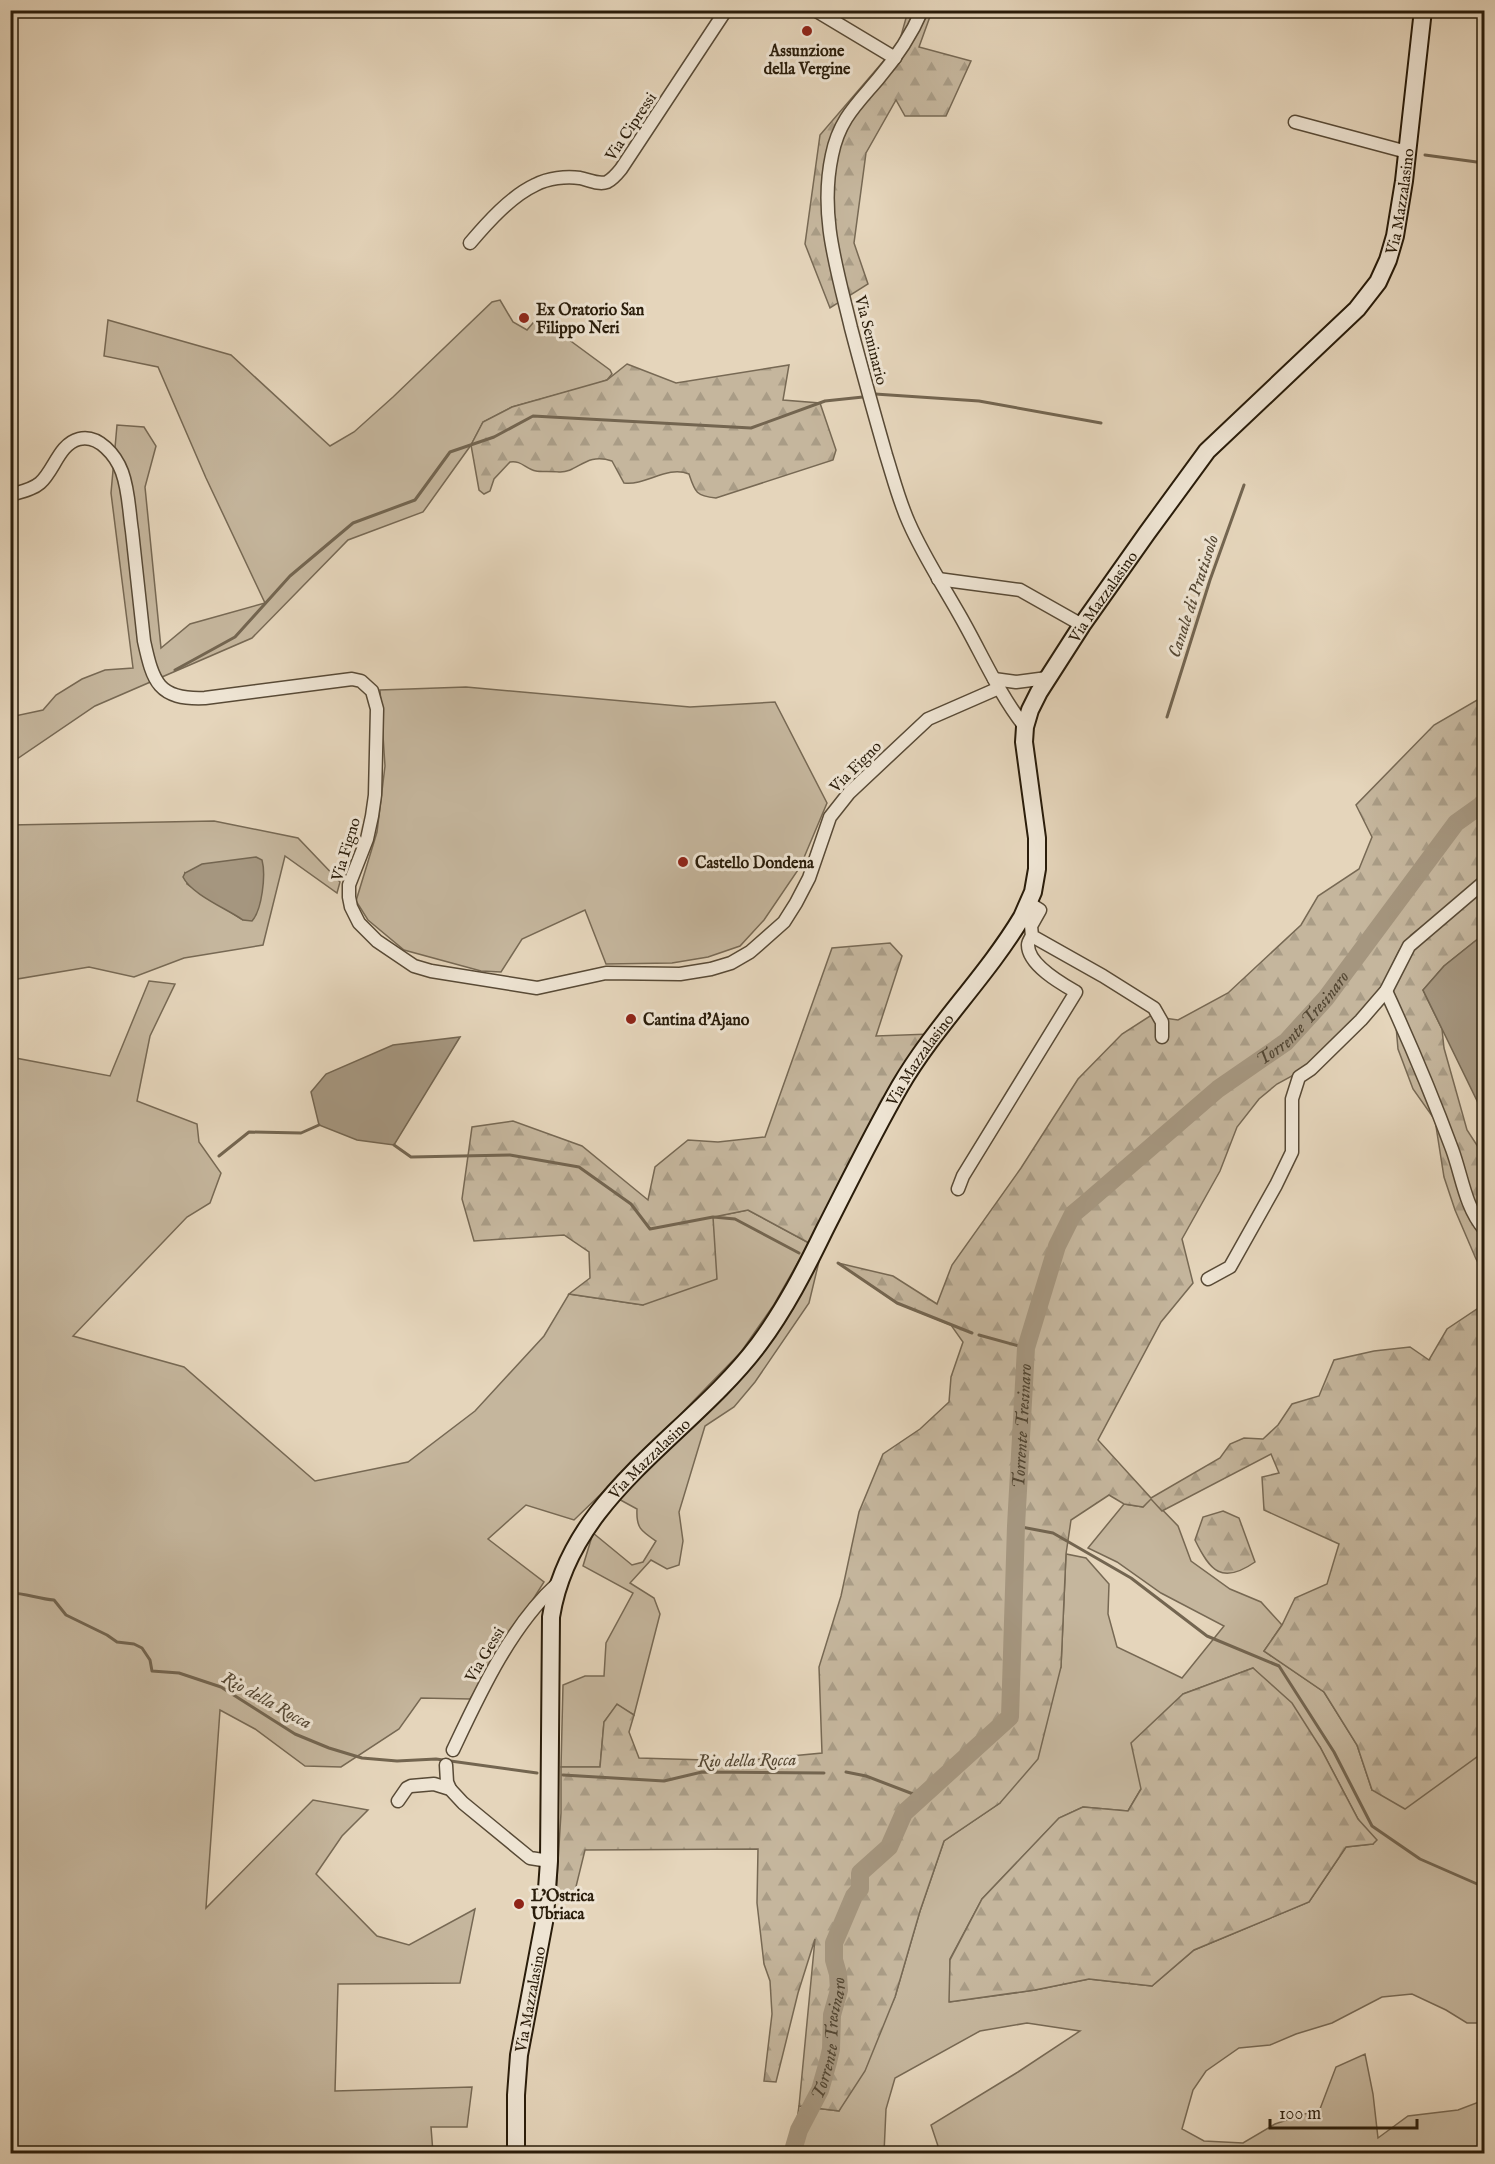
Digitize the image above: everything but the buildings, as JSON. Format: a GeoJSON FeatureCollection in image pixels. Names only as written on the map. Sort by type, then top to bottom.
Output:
{"type":"FeatureCollection","features":[{"type":"Feature","properties":{"kind":"main road","name":"Via Mazzalasino"},"geometry":{"type":"LineString","coordinates":[[516,2154],[519,2055],[544,1917],[549,1862],[550,1636],[558,1584],[583,1532],[605,1503],[737,1371],[771,1326],[800,1278],[869,1142],[902,1083],[1015,930],[1029,903],[1036,881],[1038,854],[1024,753],[1025,727],[1030,710],[1047,678],[1147,532],[1207,451],[1370,293],[1389,260],[1395,236],[1407,152],[1424,10]]}},
{"type":"Feature","properties":{"kind":"street","name":"Via Cipressi"},"geometry":{"type":"LineString","coordinates":[[470,243],[496,215],[535,184],[566,178],[598,183],[612,179],[621,169],[726,10]]}},
{"type":"Feature","properties":{"kind":"street"},"geometry":{"type":"LineString","coordinates":[[815,10],[895,58]]}},
{"type":"Feature","properties":{"kind":"street","name":"Via Seminario"},"geometry":{"type":"LineString","coordinates":[[922,10],[895,58],[859,99],[839,129],[832,155],[827,211],[829,239],[866,388],[907,520],[997,684],[1025,727]]}},
{"type":"Feature","properties":{"kind":"street"},"geometry":{"type":"LineString","coordinates":[[1295,122],[1407,152]]}},
{"type":"Feature","properties":{"kind":"street","name":"Via Figno"},"geometry":{"type":"LineString","coordinates":[[10,495],[28,490],[40,483],[68,445],[76,440],[84,438],[95,440],[104,446],[117,461],[127,487],[148,660],[154,678],[174,696],[189,699],[205,698],[352,679],[361,681],[372,691],[377,709],[375,795],[367,838],[353,874],[349,897],[351,907],[367,933],[403,960],[431,971],[537,988],[606,973],[680,974],[731,963],[750,952],[784,922],[809,878],[830,817],[849,792],[928,719],[997,684]]}},
{"type":"Feature","properties":{"kind":"street"},"geometry":{"type":"LineString","coordinates":[[938,579],[1020,590],[1082,625]]}},
{"type":"Feature","properties":{"kind":"street"},"geometry":{"type":"LineString","coordinates":[[997,684],[1047,678]]}},
{"type":"Feature","properties":{"kind":"street"},"geometry":{"type":"LineString","coordinates":[[1208,1279],[1230,1267],[1292,1152],[1292,1099],[1299,1077],[1311,1069],[1361,1020],[1386,991],[1409,946],[1485,882]]}},
{"type":"Feature","properties":{"kind":"street"},"geometry":{"type":"LineString","coordinates":[[958,1189],[963,1176],[1076,992],[1044,971],[1032,956],[1028,945],[1032,936],[1031,926],[1040,910],[1029,903]]}},
{"type":"Feature","properties":{"kind":"street"},"geometry":{"type":"LineString","coordinates":[[1032,936],[1154,1008],[1162,1022],[1162,1036]]}},
{"type":"Feature","properties":{"kind":"street"},"geometry":{"type":"LineString","coordinates":[[1386,991],[1453,1150],[1468,1202],[1485,1229]]}},
{"type":"Feature","properties":{"kind":"street","name":"Via Gessi"},"geometry":{"type":"LineString","coordinates":[[453,1750],[479,1695],[518,1630],[538,1602],[558,1584]]}},
{"type":"Feature","properties":{"kind":"street"},"geometry":{"type":"LineString","coordinates":[[446,1765],[447,1782],[450,1789],[463,1803],[530,1858],[549,1862]]}},
{"type":"Feature","properties":{"kind":"street"},"geometry":{"type":"LineString","coordinates":[[398,1801],[406,1788],[411,1786],[434,1784],[450,1789]]}},
{"type":"Feature","properties":{"kind":"green space"},"geometry":{"type":"Polygon","coordinates":[[[908,11],[932,11],[919,47],[971,61],[946,116],[905,116],[896,100],[866,153],[854,243],[868,284],[830,308],[805,244],[820,135],[899,43],[908,11]]]}},
{"type":"Feature","properties":{"kind":"green space"},"geometry":{"type":"Polygon","coordinates":[[[500,300],[513,322],[527,330],[538,317],[610,370],[612,374],[607,380],[596,384],[512,407],[483,422],[471,445],[423,512],[348,540],[252,638],[95,706],[11,763],[10,717],[43,710],[56,695],[82,679],[105,670],[133,668],[111,493],[117,425],[144,427],[156,446],[145,487],[161,648],[190,624],[265,603],[206,478],[158,367],[104,356],[108,320],[231,355],[330,446],[354,432],[492,302],[500,300]]]}},
{"type":"Feature","properties":{"kind":"green space"},"geometry":{"type":"Polygon","coordinates":[[[627,364],[676,383],[789,365],[783,400],[820,403],[836,450],[833,460],[716,498],[697,492],[689,474],[681,472],[673,472],[640,482],[624,483],[612,461],[603,459],[588,461],[572,469],[559,472],[536,471],[517,462],[510,462],[494,479],[490,491],[484,494],[479,490],[471,445],[483,422],[512,407],[607,380],[627,364]]]}},
{"type":"Feature","properties":{"kind":"green space"},"geometry":{"type":"Polygon","coordinates":[[[466,687],[690,707],[775,702],[827,803],[800,867],[764,920],[740,946],[708,957],[672,963],[606,964],[585,910],[522,939],[501,972],[481,971],[404,950],[368,920],[356,901],[377,832],[385,766],[380,690],[466,687]]]}},
{"type":"Feature","properties":{"kind":"green space"},"geometry":{"type":"Polygon","coordinates":[[[1484,696],[1484,878],[1411,935],[1399,951],[1379,992],[1330,1045],[1303,1070],[1277,1084],[1259,1099],[1237,1127],[1220,1171],[1182,1239],[1193,1283],[1161,1322],[1098,1440],[1151,1498],[1220,1458],[1230,1444],[1244,1438],[1263,1439],[1278,1425],[1292,1404],[1319,1396],[1334,1360],[1374,1351],[1410,1347],[1429,1360],[1447,1329],[1477,1309],[1484,1308],[1484,1754],[1405,1809],[1372,1790],[1357,1745],[1324,1692],[1264,1651],[1282,1625],[1295,1598],[1327,1584],[1339,1544],[1264,1510],[1262,1477],[1279,1473],[1271,1454],[1162,1511],[1151,1499],[1143,1507],[1124,1504],[1109,1495],[1071,1520],[1066,1554],[1061,1667],[1038,1759],[1000,1803],[944,1841],[920,1911],[895,1997],[865,2071],[839,2111],[799,2106],[815,1939],[798,1993],[776,2082],[764,2081],[772,2014],[770,1981],[764,1964],[757,1903],[758,1849],[585,1850],[572,1903],[556,1895],[561,1767],[600,1767],[604,1722],[617,1704],[634,1715],[629,1732],[639,1758],[740,1761],[822,1753],[819,1667],[841,1596],[859,1512],[883,1454],[920,1429],[949,1402],[951,1377],[963,1342],[951,1325],[897,1303],[838,1263],[893,1276],[937,1304],[952,1265],[1021,1168],[1078,1079],[1122,1034],[1150,1016],[1178,1020],[1228,993],[1301,925],[1318,896],[1359,869],[1372,837],[1356,805],[1434,725],[1484,696]]]}},
{"type":"Feature","properties":{"kind":"green space"},"geometry":{"type":"Polygon","coordinates":[[[214,821],[298,838],[340,882],[337,893],[285,856],[263,945],[184,958],[134,977],[89,967],[11,980],[11,825],[214,821]],[[185,873],[187,884],[243,920],[185,873]]]}},
{"type":"Feature","properties":{"kind":"green space"},"geometry":{"type":"Polygon","coordinates":[[[1484,891],[1484,934],[1444,966],[1423,990],[1442,1029],[1444,1048],[1467,1130],[1484,1156],[1484,1273],[1455,1210],[1444,1177],[1435,1120],[1413,1089],[1398,1049],[1393,991],[1407,958],[1424,938],[1484,891]]]}},
{"type":"Feature","properties":{"kind":"green space"},"geometry":{"type":"Polygon","coordinates":[[[890,943],[902,956],[876,1036],[930,1034],[809,1243],[748,1210],[713,1217],[717,1279],[643,1305],[569,1294],[590,1278],[589,1252],[564,1235],[474,1241],[462,1199],[472,1127],[513,1121],[582,1146],[648,1200],[655,1167],[688,1140],[718,1142],[765,1137],[832,948],[890,943]]]}},
{"type":"Feature","properties":{"kind":"green space"},"geometry":{"type":"Polygon","coordinates":[[[149,981],[175,984],[150,1036],[137,1101],[197,1124],[199,1142],[221,1173],[210,1203],[187,1217],[73,1336],[184,1367],[315,1481],[408,1462],[475,1411],[544,1336],[569,1294],[643,1305],[713,1217],[748,1210],[809,1243],[773,1306],[741,1352],[574,1520],[526,1505],[488,1539],[544,1582],[470,1699],[421,1698],[399,1729],[341,1767],[305,1766],[255,1729],[220,1710],[206,1908],[313,1800],[368,1810],[342,1836],[316,1874],[377,1936],[409,1945],[475,1909],[460,1983],[338,1984],[335,2091],[472,2087],[467,2127],[431,2127],[433,2153],[11,2153],[10,1057],[110,1076],[149,981]]]}},
{"type":"Feature","properties":{"kind":"green space"},"geometry":{"type":"Polygon","coordinates":[[[821,1253],[809,1303],[755,1382],[734,1407],[705,1426],[679,1512],[683,1541],[679,1565],[667,1569],[651,1560],[630,1583],[654,1598],[660,1614],[634,1715],[617,1705],[604,1722],[600,1767],[561,1767],[563,1685],[585,1676],[604,1676],[606,1643],[633,1593],[583,1566],[593,1533],[632,1565],[643,1562],[656,1541],[640,1528],[637,1521],[637,1509],[615,1497],[720,1395],[821,1253]]]}},
{"type":"Feature","properties":{"kind":"green space"},"geometry":{"type":"Polygon","coordinates":[[[1151,1498],[1178,1526],[1191,1561],[1230,1589],[1261,1602],[1282,1625],[1264,1651],[1324,1692],[1357,1745],[1372,1790],[1484,1754],[1484,2023],[1467,2023],[1412,1994],[1382,1997],[1332,2023],[1270,2045],[1239,2048],[1206,2071],[1193,2090],[1182,2129],[1204,2141],[1243,2143],[1275,2124],[1320,2109],[1336,2067],[1365,2054],[1378,2138],[1408,2116],[1458,2110],[1484,2100],[1484,2153],[935,2153],[939,2149],[931,2125],[1080,2031],[1027,2023],[980,2031],[895,2078],[886,2109],[884,2153],[792,2154],[799,2106],[839,2111],[895,1997],[920,1911],[944,1841],[1000,1803],[1061,1667],[1066,1554],[1086,1558],[1109,1584],[1108,1614],[1117,1647],[1182,1678],[1224,1626],[1161,1593],[1117,1562],[1088,1548],[1124,1504],[1143,1507],[1151,1498]],[[1253,1668],[1183,1694],[1141,1789],[1128,1811],[1083,1807],[1059,1818],[982,1899],[950,1959],[950,2002],[1035,1990],[1089,1979],[1152,1986],[1194,1950],[1309,1902],[1346,1847],[1373,1844],[1320,1747],[1253,1668]]]}},
{"type":"Feature","properties":{"kind":"green space"},"geometry":{"type":"Polygon","coordinates":[[[1223,1511],[1239,1518],[1255,1562],[1234,1573],[1225,1573],[1212,1567],[1195,1540],[1203,1517],[1223,1511]]]}},
{"type":"Feature","properties":{"kind":"green space"},"geometry":{"type":"Polygon","coordinates":[[[1253,1668],[1292,1703],[1320,1747],[1358,1819],[1377,1840],[1373,1844],[1346,1847],[1309,1902],[1194,1950],[1152,1986],[1089,1979],[1035,1990],[949,2002],[950,1960],[982,1899],[1059,1818],[1083,1807],[1128,1811],[1141,1789],[1131,1743],[1183,1694],[1253,1668]]]}},
{"type":"Feature","properties":{"kind":"shaded area"},"geometry":{"type":"Polygon","coordinates":[[[256,857],[262,860],[263,883],[261,901],[252,921],[243,920],[210,901],[187,883],[183,877],[185,873],[202,864],[256,857]]]}},
{"type":"Feature","properties":{"kind":"shaded area"},"geometry":{"type":"Polygon","coordinates":[[[1484,934],[1483,1113],[1423,990],[1444,966],[1484,934]]]}},
{"type":"Feature","properties":{"kind":"shaded area"},"geometry":{"type":"Polygon","coordinates":[[[460,1037],[394,1145],[357,1140],[319,1125],[311,1092],[326,1074],[393,1045],[460,1037]]]}},
{"type":"Feature","properties":{"kind":"waterway"},"geometry":{"type":"LineString","coordinates":[[1425,155],[1484,163]]}},
{"type":"Feature","properties":{"kind":"waterway"},"geometry":{"type":"LineString","coordinates":[[875,394],[979,401],[1101,423]]}},
{"type":"Feature","properties":{"kind":"waterway"},"geometry":{"type":"LineString","coordinates":[[175,670],[235,637],[290,576],[353,523],[415,500],[450,452],[494,437],[533,416],[751,428],[825,401],[863,397]]}},
{"type":"Feature","properties":{"kind":"waterway","name":"Canale di Pratissolo"},"geometry":{"type":"LineString","coordinates":[[1167,717],[1210,580],[1244,485]]}},
{"type":"Feature","properties":{"kind":"waterway","name":"Torrente Tresinaro"},"geometry":{"type":"LineString","coordinates":[[792,2154],[799,2130],[820,2090],[828,2062],[831,2049],[832,2015],[839,1990],[834,1943],[854,1896],[860,1889],[860,1873],[889,1847],[904,1813],[1010,1717],[1016,1526],[1026,1348],[1057,1246],[1073,1214],[1218,1089],[1286,1042],[1326,998],[1456,823],[1484,803]]}},
{"type":"Feature","properties":{"kind":"waterway"},"geometry":{"type":"LineString","coordinates":[[219,1156],[249,1132],[301,1133],[319,1125]]}},
{"type":"Feature","properties":{"kind":"waterway"},"geometry":{"type":"LineString","coordinates":[[394,1145],[411,1157],[510,1155],[579,1167],[631,1204],[650,1229],[713,1217],[735,1219],[799,1253]]}},
{"type":"Feature","properties":{"kind":"waterway"},"geometry":{"type":"LineString","coordinates":[[838,1263],[897,1303],[972,1333]]}},
{"type":"Feature","properties":{"kind":"waterway"},"geometry":{"type":"LineString","coordinates":[[979,1335],[1026,1348]]}},
{"type":"Feature","properties":{"kind":"waterway"},"geometry":{"type":"LineString","coordinates":[[1016,1526],[1053,1533],[1131,1578],[1207,1636],[1279,1666],[1334,1752],[1372,1826],[1420,1859],[1484,1887]]}},
{"type":"Feature","properties":{"kind":"waterway","name":"Rio della Rocca"},"geometry":{"type":"LineString","coordinates":[[10,1593],[54,1600],[66,1615],[117,1642],[134,1644],[142,1648],[150,1660],[152,1671],[179,1673],[221,1687],[295,1734],[329,1748],[362,1758],[397,1761],[436,1759],[537,1773]]}},
{"type":"Feature","properties":{"kind":"waterway","name":"Rio della Rocca"},"geometry":{"type":"LineString","coordinates":[[563,1775],[664,1781],[702,1772],[824,1773]]}},
{"type":"Feature","properties":{"kind":"waterway","name":"Rio della Rocca"},"geometry":{"type":"LineString","coordinates":[[846,1772],[866,1776],[921,1797]]}},
{"type":"Feature","properties":{"kind":"place","name":"Assunzione della Vergine"},"geometry":{"type":"Point","coordinates":[807,31]}},
{"type":"Feature","properties":{"kind":"place","name":"Ex Oratorio San Filippo Neri"},"geometry":{"type":"Point","coordinates":[524,318]}},
{"type":"Feature","properties":{"kind":"place","name":"Castello Dondena"},"geometry":{"type":"Point","coordinates":[683,862]}},
{"type":"Feature","properties":{"kind":"place","name":"Cantina d'Ajano"},"geometry":{"type":"Point","coordinates":[631,1019]}},
{"type":"Feature","properties":{"kind":"place","name":"L’Ostrica Ubriaca"},"geometry":{"type":"Point","coordinates":[519,1904]}}]}
